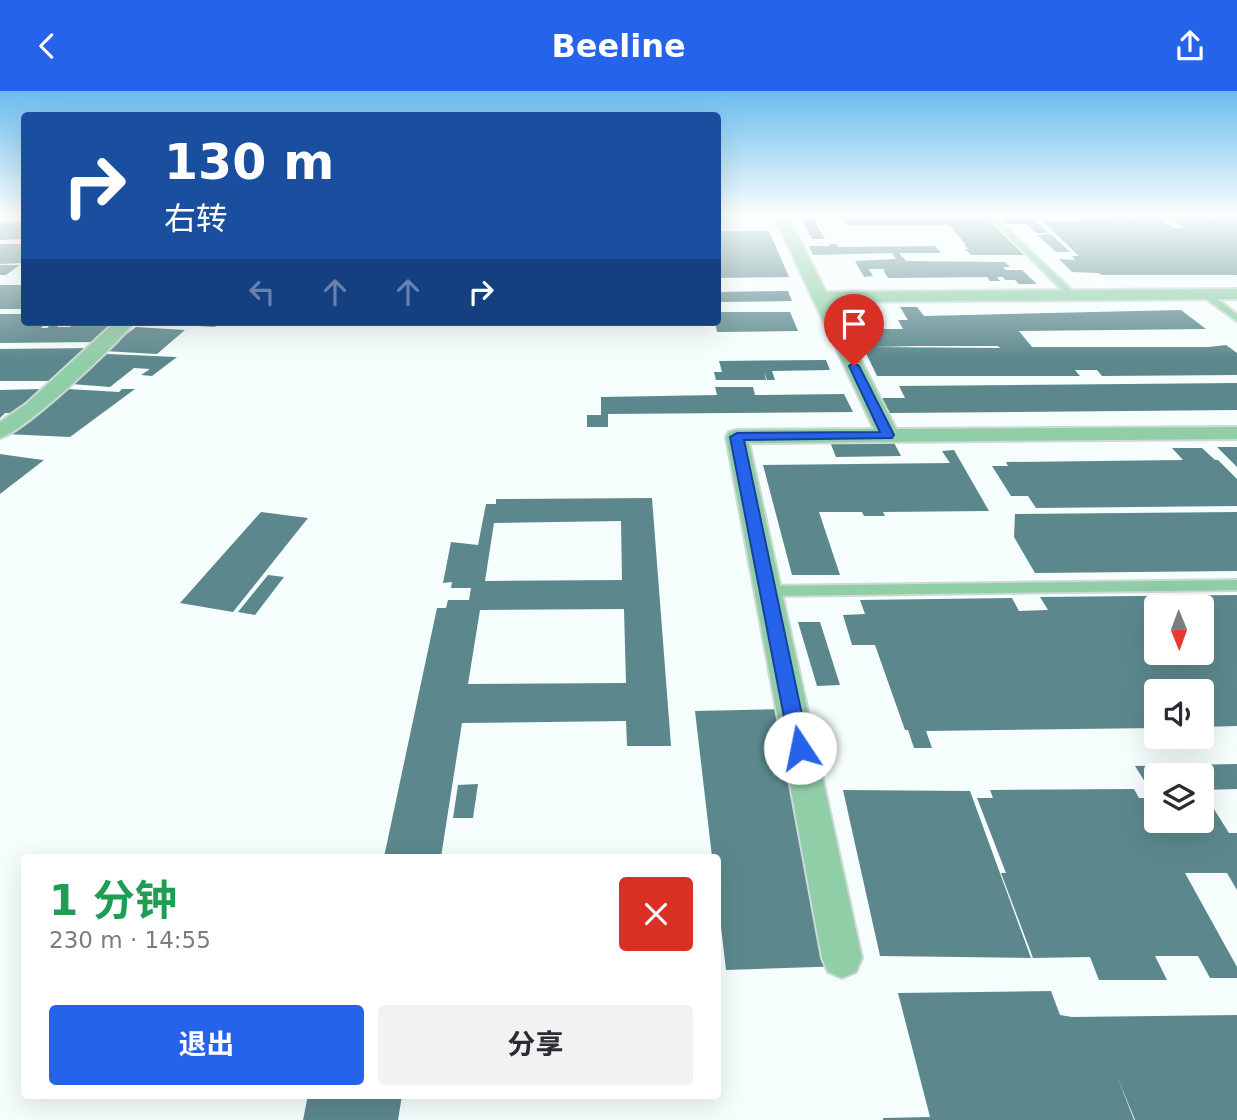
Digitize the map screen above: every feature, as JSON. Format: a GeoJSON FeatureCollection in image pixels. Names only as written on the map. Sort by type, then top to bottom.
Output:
{"type":"FeatureCollection","features":[{"type":"Feature","properties":{"kind":"street"},"geometry":{"type":"LineString","coordinates":[[804,264],[888,435]]}},
{"type":"Feature","properties":{"kind":"street"},"geometry":{"type":"LineString","coordinates":[[820,297],[1237,294]]}},
{"type":"Feature","properties":{"kind":"street"},"geometry":{"type":"LineString","coordinates":[[0,432],[33,408],[121,326]]}},
{"type":"Feature","properties":{"kind":"street"},"geometry":{"type":"LineString","coordinates":[[842,958],[737,437],[1237,432]]}},
{"type":"Feature","properties":{"kind":"lane"},"geometry":{"type":"LineString","coordinates":[[1041,264],[1072,295]]}},
{"type":"Feature","properties":{"kind":"lane"},"geometry":{"type":"LineString","coordinates":[[1205,294],[1237,318]]}},
{"type":"Feature","properties":{"kind":"lane"},"geometry":{"type":"LineString","coordinates":[[768,591],[1237,586]]}},
{"type":"Feature","properties":{"kind":"building"},"geometry":{"type":"Polygon","coordinates":[[[721,264],[783,264],[789,277],[721,278],[721,264]]]}},
{"type":"Feature","properties":{"kind":"building"},"geometry":{"type":"Polygon","coordinates":[[[857,264],[1007,264],[1010,267],[1003,267],[1006,270],[1022,270],[1037,284],[1019,284],[1003,277],[997,277],[1000,281],[990,281],[987,277],[888,278],[883,270],[886,269],[869,269],[873,276],[864,277],[857,264]]]}},
{"type":"Feature","properties":{"kind":"building"},"geometry":{"type":"Polygon","coordinates":[[[1064,264],[1237,264],[1237,275],[1102,275],[1072,272],[1064,264]]]}},
{"type":"Feature","properties":{"kind":"building"},"geometry":{"type":"Polygon","coordinates":[[[0,265],[20,265],[6,275],[0,275],[0,265]]]}},
{"type":"Feature","properties":{"kind":"building"},"geometry":{"type":"Polygon","coordinates":[[[0,285],[21,285],[21,309],[0,309],[0,285]]]}},
{"type":"Feature","properties":{"kind":"building"},"geometry":{"type":"Polygon","coordinates":[[[788,291],[792,301],[721,302],[721,292],[788,291]]]}},
{"type":"Feature","properties":{"kind":"building"},"geometry":{"type":"Polygon","coordinates":[[[900,307],[917,307],[924,316],[1181,310],[1206,329],[1019,331],[1032,347],[1226,345],[1237,353],[1237,375],[1102,376],[1097,370],[1075,370],[1080,376],[877,376],[864,349],[859,349],[846,326],[903,329],[898,320],[908,320],[900,307]],[[998,346],[873,347],[1000,348],[998,346]]]}},
{"type":"Feature","properties":{"kind":"building"},"geometry":{"type":"Polygon","coordinates":[[[721,312],[790,312],[798,331],[717,332],[716,326],[721,326],[721,312]]]}},
{"type":"Feature","properties":{"kind":"building"},"geometry":{"type":"Polygon","coordinates":[[[0,314],[21,314],[21,326],[113,326],[95,342],[0,343],[0,314]]]}},
{"type":"Feature","properties":{"kind":"building"},"geometry":{"type":"Polygon","coordinates":[[[136,327],[185,330],[157,354],[104,351],[136,327]]]}},
{"type":"Feature","properties":{"kind":"building"},"geometry":{"type":"Polygon","coordinates":[[[92,348],[56,381],[0,381],[0,349],[92,348]]]}},
{"type":"Feature","properties":{"kind":"building"},"geometry":{"type":"Polygon","coordinates":[[[107,354],[177,357],[152,376],[141,375],[150,369],[134,368],[110,387],[71,384],[107,354]]]}},
{"type":"Feature","properties":{"kind":"building"},"geometry":{"type":"Polygon","coordinates":[[[826,360],[830,370],[772,371],[775,380],[767,380],[764,372],[766,380],[716,380],[714,372],[722,372],[719,361],[826,360]]]}},
{"type":"Feature","properties":{"kind":"building"},"geometry":{"type":"Polygon","coordinates":[[[1237,383],[1237,410],[889,413],[881,398],[905,398],[899,386],[1237,383]]]}},
{"type":"Feature","properties":{"kind":"building"},"geometry":{"type":"Polygon","coordinates":[[[715,387],[753,387],[755,395],[844,394],[853,412],[608,414],[608,427],[587,427],[587,415],[601,415],[601,397],[717,395],[715,387]]]}},
{"type":"Feature","properties":{"kind":"building"},"geometry":{"type":"Polygon","coordinates":[[[44,389],[16,413],[5,413],[0,418],[0,390],[44,389]]]}},
{"type":"Feature","properties":{"kind":"building"},"geometry":{"type":"Polygon","coordinates":[[[68,389],[119,392],[122,389],[135,389],[70,437],[5,434],[31,414],[38,414],[68,389]]]}},
{"type":"Feature","properties":{"kind":"building"},"geometry":{"type":"Polygon","coordinates":[[[892,439],[901,456],[836,457],[830,442],[892,439]]]}},
{"type":"Feature","properties":{"kind":"building"},"geometry":{"type":"Polygon","coordinates":[[[1217,447],[1237,447],[1237,467],[1217,447]]]}},
{"type":"Feature","properties":{"kind":"building"},"geometry":{"type":"Polygon","coordinates":[[[1172,448],[1202,448],[1218,460],[1237,479],[1237,506],[1036,508],[1028,496],[1011,496],[992,466],[1008,466],[1006,462],[1183,460],[1172,448]]]}},
{"type":"Feature","properties":{"kind":"building"},"geometry":{"type":"Polygon","coordinates":[[[954,450],[989,511],[883,512],[885,516],[864,516],[862,512],[819,512],[840,575],[792,575],[763,465],[950,463],[942,451],[954,450]]]}},
{"type":"Feature","properties":{"kind":"building"},"geometry":{"type":"Polygon","coordinates":[[[0,454],[28,458],[44,460],[0,494],[0,454]]]}},
{"type":"Feature","properties":{"kind":"building"},"geometry":{"type":"Polygon","coordinates":[[[652,498],[671,746],[627,746],[626,721],[462,723],[441,854],[385,854],[437,608],[446,608],[448,600],[469,600],[471,588],[451,588],[452,582],[443,583],[451,542],[478,545],[486,504],[496,504],[496,499],[652,498]],[[621,521],[494,523],[485,581],[622,580],[621,521]],[[624,609],[480,610],[468,684],[626,683],[624,609]]]}},
{"type":"Feature","properties":{"kind":"building"},"geometry":{"type":"Polygon","coordinates":[[[261,512],[308,518],[233,612],[180,603],[261,512]]]}},
{"type":"Feature","properties":{"kind":"building"},"geometry":{"type":"Polygon","coordinates":[[[1237,512],[1237,571],[1035,573],[1014,537],[1015,514],[1237,512]]]}},
{"type":"Feature","properties":{"kind":"building"},"geometry":{"type":"Polygon","coordinates":[[[268,575],[284,577],[255,615],[238,612],[268,575]]]}},
{"type":"Feature","properties":{"kind":"building"},"geometry":{"type":"Polygon","coordinates":[[[1214,595],[1237,595],[1237,726],[1214,727],[1214,679],[1144,679],[1144,728],[926,731],[932,748],[914,748],[875,645],[852,645],[843,615],[865,614],[860,600],[1012,598],[1019,611],[1048,610],[1040,597],[1144,596],[1144,665],[1214,665],[1214,595]]]}},
{"type":"Feature","properties":{"kind":"building"},"geometry":{"type":"Polygon","coordinates":[[[798,622],[820,622],[840,685],[817,686],[798,622]]]}},
{"type":"Feature","properties":{"kind":"building"},"geometry":{"type":"Polygon","coordinates":[[[788,709],[846,966],[726,970],[721,927],[721,854],[712,854],[695,711],[788,709]]]}},
{"type":"Feature","properties":{"kind":"building"},"geometry":{"type":"Polygon","coordinates":[[[1214,764],[1237,764],[1237,789],[1214,790],[1214,764]]]}},
{"type":"Feature","properties":{"kind":"building"},"geometry":{"type":"Polygon","coordinates":[[[1135,766],[1144,766],[1144,780],[1135,766]]]}},
{"type":"Feature","properties":{"kind":"building"},"geometry":{"type":"Polygon","coordinates":[[[478,784],[473,818],[453,818],[458,785],[478,784]]]}},
{"type":"Feature","properties":{"kind":"building"},"geometry":{"type":"Polygon","coordinates":[[[1134,789],[1139,798],[1144,798],[1144,833],[1214,833],[1214,809],[1229,833],[1237,833],[1237,890],[1227,873],[1185,873],[1237,967],[1237,978],[1210,978],[1198,956],[1155,956],[1167,980],[1099,980],[1090,957],[1033,958],[1001,873],[1006,873],[977,798],[993,798],[990,790],[1134,789]]]}},
{"type":"Feature","properties":{"kind":"building"},"geometry":{"type":"Polygon","coordinates":[[[843,790],[970,791],[1031,958],[880,956],[843,790]]]}},
{"type":"Feature","properties":{"kind":"building"},"geometry":{"type":"Polygon","coordinates":[[[1051,991],[1060,1015],[1072,1017],[1237,1015],[1237,1120],[1135,1120],[1117,1076],[1134,1120],[883,1120],[930,1117],[898,993],[1051,991]]]}},
{"type":"Feature","properties":{"kind":"building"},"geometry":{"type":"Polygon","coordinates":[[[307,1099],[401,1099],[398,1120],[303,1120],[307,1099]]]}},
{"type":"Feature","properties":{"kind":"route"},"geometry":{"type":"LineString","coordinates":[[800,748],[737,437],[888,435],[854,366]]}}]}
